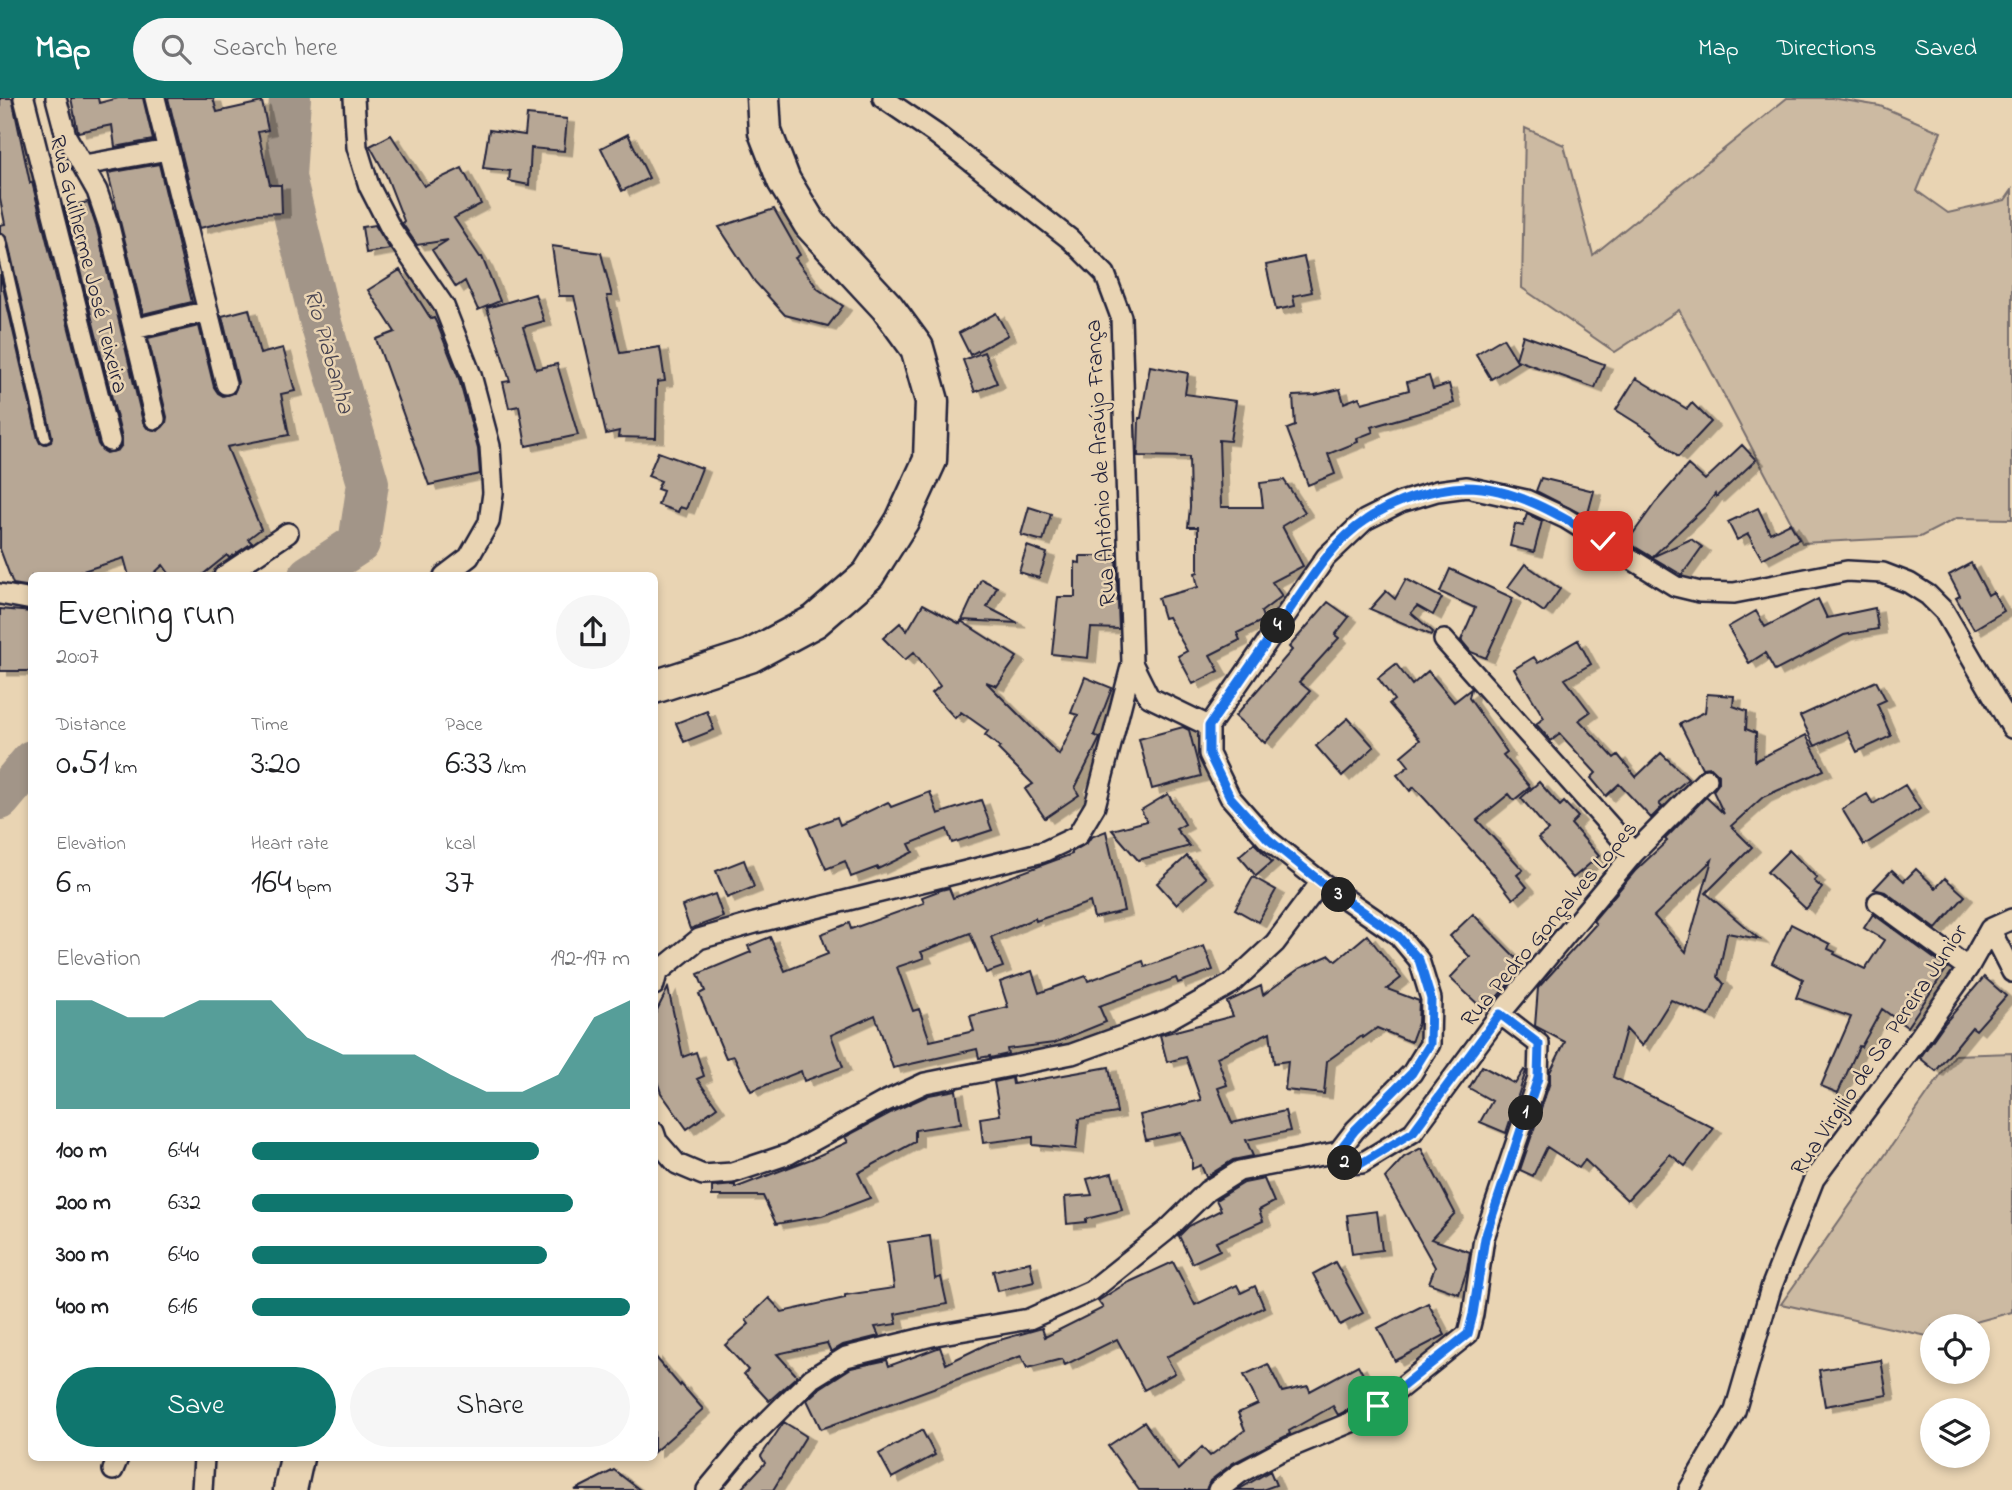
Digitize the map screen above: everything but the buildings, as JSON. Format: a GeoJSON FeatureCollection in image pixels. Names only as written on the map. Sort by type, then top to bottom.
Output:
{"type":"FeatureCollection","features":[{"type":"Feature","properties":{"kind":"main road"},"geometry":{"type":"LineString","coordinates":[[658,686],[750,656],[815,621],[868,575],[902,521],[930,460],[932,401],[917,348],[887,307],[810,224],[783,181],[765,132],[762,98]]}},
{"type":"Feature","properties":{"kind":"main road"},"geometry":{"type":"LineString","coordinates":[[290,1490],[296,1461]]}},
{"type":"Feature","properties":{"kind":"street","name":"Rua Guilherme José Teixeira"},"geometry":{"type":"LineString","coordinates":[[23,98],[110,441]]}},
{"type":"Feature","properties":{"kind":"street","name":"Rua Guilherme José Teixeira"},"geometry":{"type":"LineString","coordinates":[[56,98],[66,136],[97,191],[109,226],[155,419]]}},
{"type":"Feature","properties":{"kind":"street"},"geometry":{"type":"LineString","coordinates":[[155,98],[226,383]]}},
{"type":"Feature","properties":{"kind":"street"},"geometry":{"type":"LineString","coordinates":[[354,98],[358,147],[369,186],[391,229],[443,306],[471,375],[490,446],[493,493],[489,522],[469,557],[449,572]]}},
{"type":"Feature","properties":{"kind":"street","name":"Rua Antônio de Araújo França"},"geometry":{"type":"LineString","coordinates":[[883,98],[936,134],[1070,239],[1105,274],[1121,317],[1132,663],[1149,696],[1209,726]]}},
{"type":"Feature","properties":{"kind":"street"},"geometry":{"type":"LineString","coordinates":[[84,165],[168,150]]}},
{"type":"Feature","properties":{"kind":"street"},"geometry":{"type":"LineString","coordinates":[[134,329],[208,311]]}},
{"type":"Feature","properties":{"kind":"street"},"geometry":{"type":"LineString","coordinates":[[707,1490],[747,1441],[812,1378],[846,1357],[936,1335],[1029,1319],[1091,1291],[1166,1231],[1206,1191],[1240,1171],[1338,1152],[1355,1130],[1412,1073],[1430,1044],[1431,999],[1419,960],[1398,936],[1321,882],[1268,839],[1230,797],[1209,754],[1209,726],[1326,557],[1365,520],[1401,502],[1437,491],[1467,487],[1525,500],[1565,518],[1675,586],[1700,592],[1734,593],[1847,570],[1883,573],[1909,583],[1928,595],[1944,611],[2012,728]]}},
{"type":"Feature","properties":{"kind":"street"},"geometry":{"type":"LineString","coordinates":[[230,572],[288,533]]}},
{"type":"Feature","properties":{"kind":"street"},"geometry":{"type":"LineString","coordinates":[[0,594],[28,599]]}},
{"type":"Feature","properties":{"kind":"street"},"geometry":{"type":"LineString","coordinates":[[1444,640],[1634,853]]}},
{"type":"Feature","properties":{"kind":"street"},"geometry":{"type":"LineString","coordinates":[[658,972],[699,939],[1043,852],[1077,836],[1094,806],[1132,663]]}},
{"type":"Feature","properties":{"kind":"street","name":"Rua Pedro Gonçalves Lopes"},"geometry":{"type":"LineString","coordinates":[[1338,1152],[1341,1160],[1347,1164],[1362,1163],[1413,1132],[1500,1014],[1634,853],[1707,779]]}},
{"type":"Feature","properties":{"kind":"street"},"geometry":{"type":"LineString","coordinates":[[658,1142],[677,1164],[703,1175],[732,1173],[789,1154],[882,1103],[925,1083],[1072,1054],[1169,1019],[1231,984],[1275,943],[1321,882]]}},
{"type":"Feature","properties":{"kind":"street"},"geometry":{"type":"LineString","coordinates":[[1878,902],[1968,968]]}},
{"type":"Feature","properties":{"kind":"street","name":"Rua Virgilio de Sa Pereira Junior"},"geometry":{"type":"LineString","coordinates":[[1689,1490],[1735,1411],[1771,1288],[1814,1179],[1914,1045],[1968,968],[1990,929],[2012,919]]}},
{"type":"Feature","properties":{"kind":"street"},"geometry":{"type":"LineString","coordinates":[[1990,929],[2012,972]]}},
{"type":"Feature","properties":{"kind":"street"},"geometry":{"type":"LineString","coordinates":[[1218,1490],[1240,1473],[1279,1452],[1354,1421],[1378,1406],[1468,1334],[1485,1238],[1538,1078],[1539,1044],[1500,1014]]}},
{"type":"Feature","properties":{"kind":"street"},"geometry":{"type":"LineString","coordinates":[[202,1490],[204,1461]]}},
{"type":"Feature","properties":{"kind":"lane"},"geometry":{"type":"LineString","coordinates":[[0,240],[44,437]]}},
{"type":"Feature","properties":{"kind":"shaded area"},"geometry":{"type":"Polygon","coordinates":[[[1787,98],[1832,98],[1880,106],[1941,132],[1917,191],[1948,213],[2005,200],[2012,190],[2012,519],[1957,518],[1920,537],[1802,543],[1679,310],[1615,352],[1522,288],[1525,128],[1564,145],[1593,255],[1787,98]]]}},
{"type":"Feature","properties":{"kind":"shaded area"},"geometry":{"type":"Polygon","coordinates":[[[2012,1053],[2012,1312],[1990,1318],[1990,1314],[1920,1314],[1920,1334],[1781,1304],[1955,1055],[2012,1053]]]}},
{"type":"Feature","properties":{"kind":"waterway","name":"Rio Piabanha"},"geometry":{"type":"LineString","coordinates":[[290,98],[285,177],[320,320],[368,483],[359,543],[315,572]]}},
{"type":"Feature","properties":{"kind":"waterway","name":"Rio Piabanha"},"geometry":{"type":"LineString","coordinates":[[0,799],[28,766]]}},
{"type":"Feature","properties":{"kind":"route"},"geometry":{"type":"LineString","coordinates":[[1378,1406],[1468,1334],[1485,1238],[1538,1078],[1539,1044],[1500,1014],[1413,1132],[1362,1163],[1347,1164],[1341,1160],[1338,1152],[1355,1130],[1412,1073],[1430,1044],[1431,999],[1419,960],[1398,936],[1321,882],[1268,839],[1230,797],[1209,754],[1209,726],[1326,557],[1365,520],[1401,502],[1437,491],[1467,487],[1525,500],[1565,518],[1603,541]]}}]}
